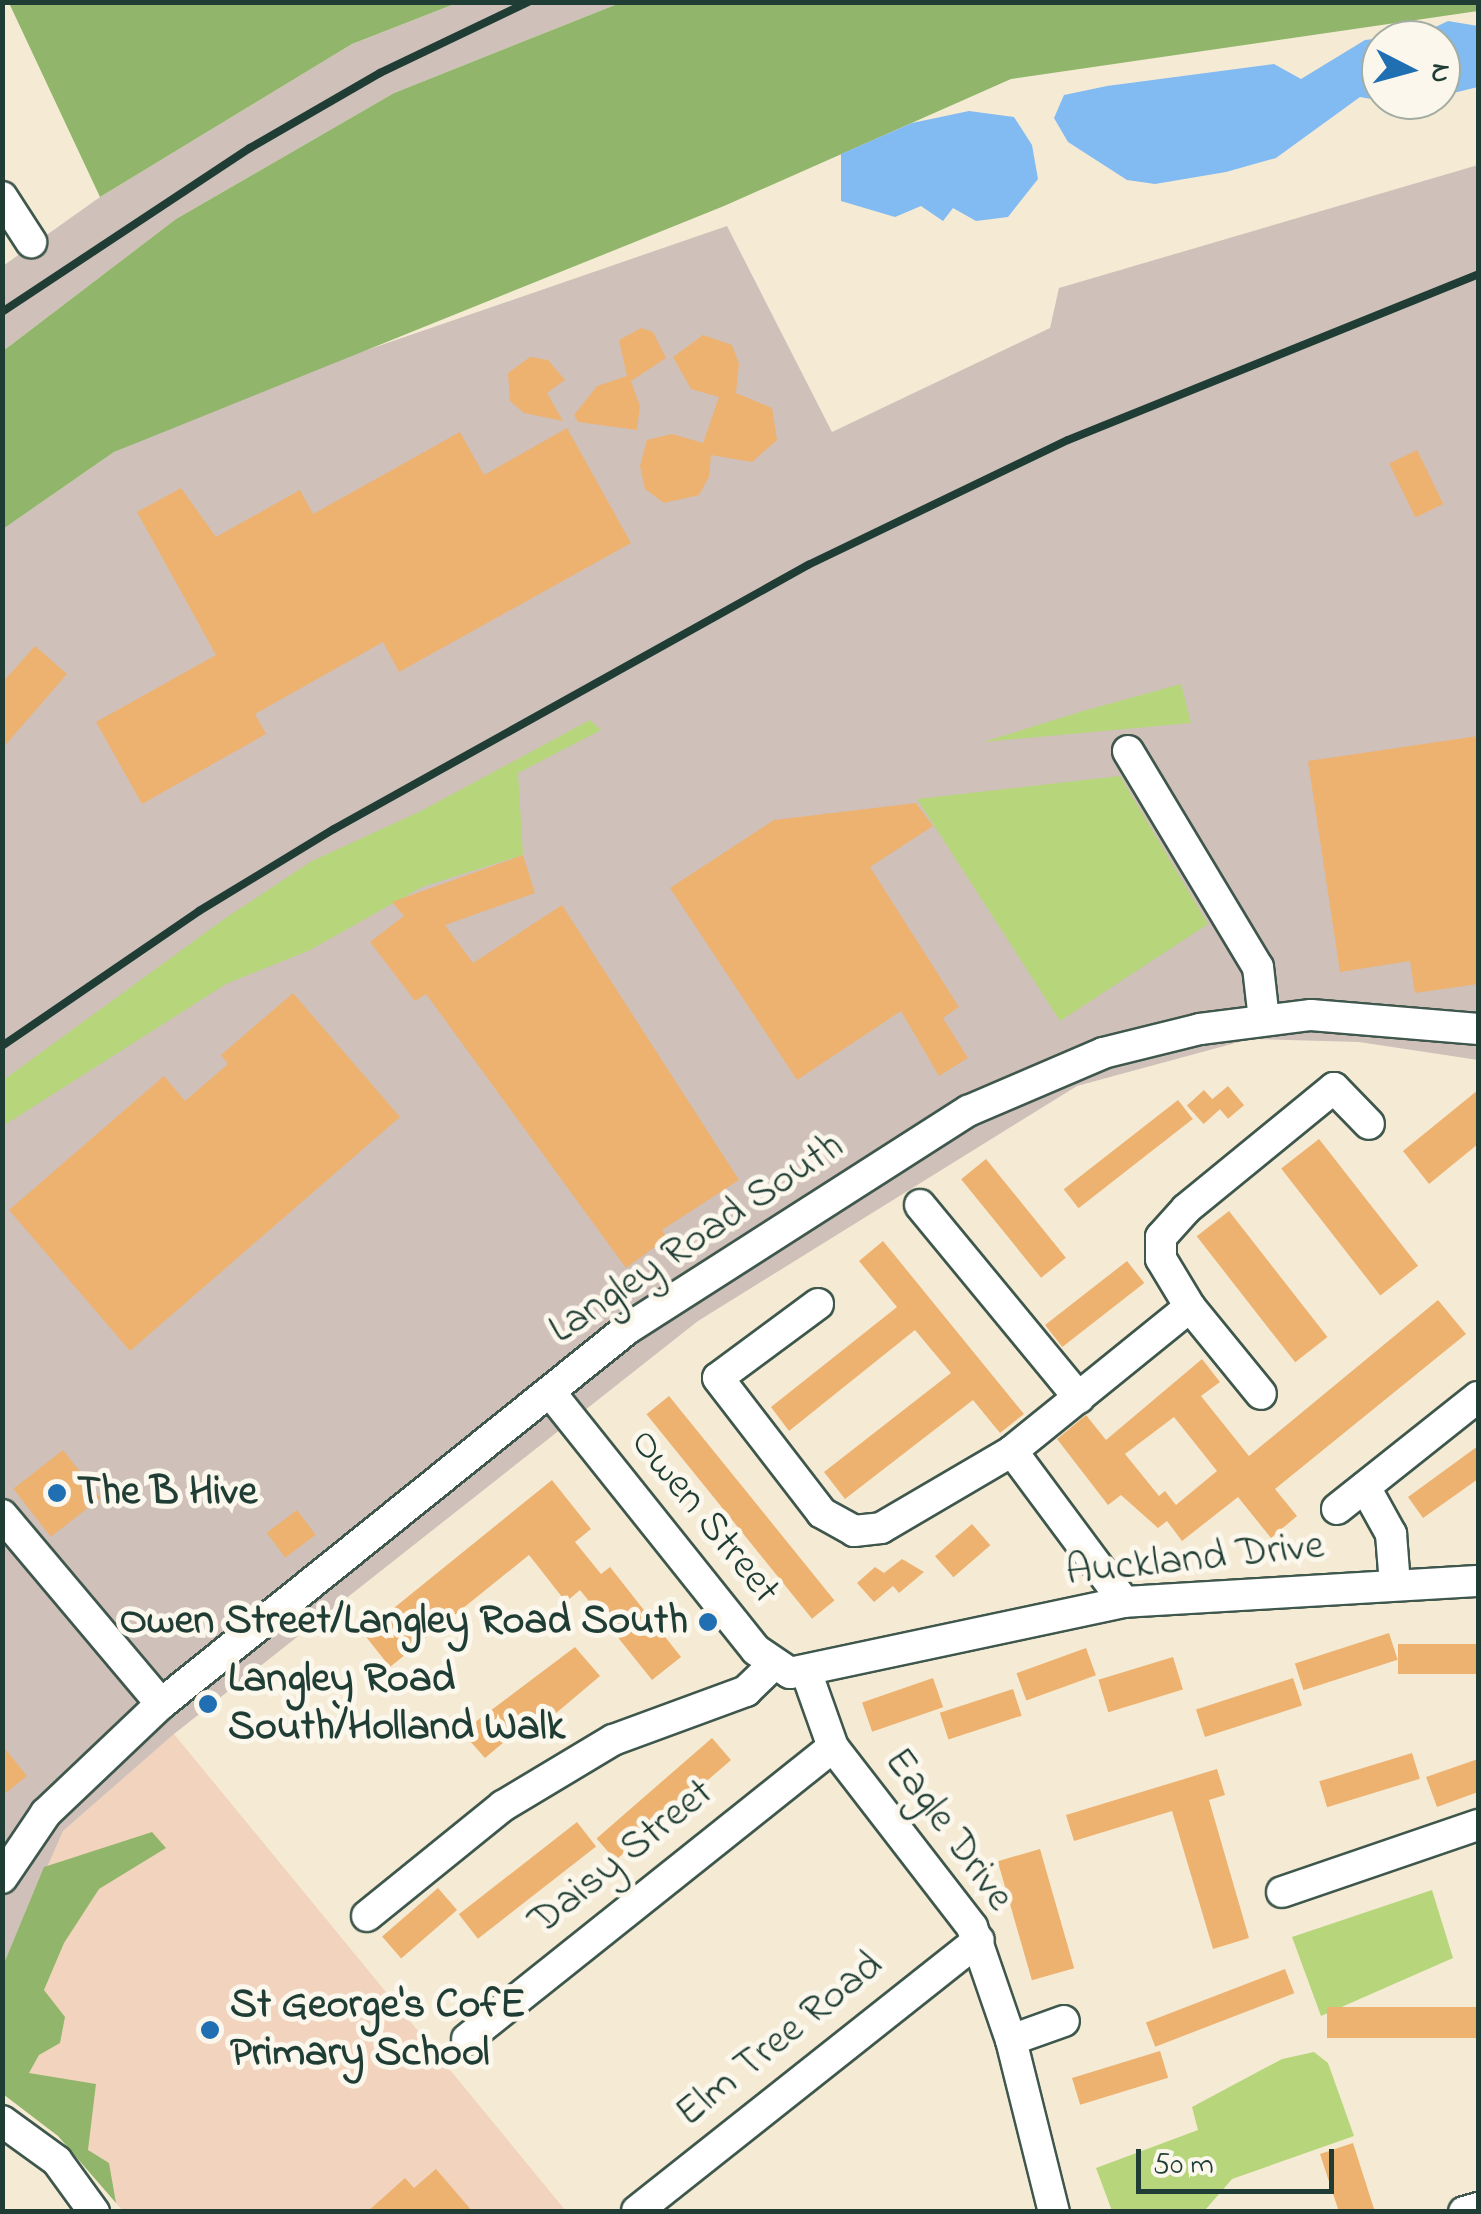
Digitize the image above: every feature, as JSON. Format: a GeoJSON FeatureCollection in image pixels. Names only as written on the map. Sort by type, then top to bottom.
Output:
{"type":"FeatureCollection","features":[{"type":"Feature","properties":{"kind":"street"},"geometry":{"type":"LineString","coordinates":[[2,197],[31,242]]}},
{"type":"Feature","properties":{"kind":"street"},"geometry":{"type":"LineString","coordinates":[[1128,751],[1258,968],[1264,1020]]}},
{"type":"Feature","properties":{"kind":"street","name":"Langley Road South"},"geometry":{"type":"LineString","coordinates":[[2,1878],[46,1813],[161,1704],[550,1392],[702,1275],[968,1111],[1103,1053],[1264,1020],[1360,1016],[1478,1029]]}},
{"type":"Feature","properties":{"kind":"street"},"geometry":{"type":"LineString","coordinates":[[1261,1394],[1164,1270],[1161,1237],[1168,1226],[1334,1088],[1369,1124]]}},
{"type":"Feature","properties":{"kind":"street"},"geometry":{"type":"LineString","coordinates":[[920,1206],[1079,1398]]}},
{"type":"Feature","properties":{"kind":"street"},"geometry":{"type":"LineString","coordinates":[[818,1304],[718,1378],[822,1513],[854,1530],[881,1528],[1012,1451],[1190,1307]]}},
{"type":"Feature","properties":{"kind":"street","name":"Owen Street"},"geometry":{"type":"LineString","coordinates":[[550,1392],[773,1665],[807,1674]]}},
{"type":"Feature","properties":{"kind":"street"},"geometry":{"type":"LineString","coordinates":[[1337,1509],[1478,1397]]}},
{"type":"Feature","properties":{"kind":"street"},"geometry":{"type":"LineString","coordinates":[[1012,1451],[1124,1602]]}},
{"type":"Feature","properties":{"kind":"street"},"geometry":{"type":"LineString","coordinates":[[1365,1487],[1391,1534],[1395,1585]]}},
{"type":"Feature","properties":{"kind":"street"},"geometry":{"type":"LineString","coordinates":[[2,1515],[161,1704]]}},
{"type":"Feature","properties":{"kind":"street","name":"Auckland Drive"},"geometry":{"type":"LineString","coordinates":[[807,1674],[1124,1602],[1478,1581]]}},
{"type":"Feature","properties":{"kind":"street"},"geometry":{"type":"LineString","coordinates":[[366,1916],[503,1806],[613,1740],[746,1691],[773,1665]]}},
{"type":"Feature","properties":{"kind":"street","name":"Eagle Drive"},"geometry":{"type":"LineString","coordinates":[[807,1674],[834,1746],[948,1890],[978,1940],[1011,2040],[1054,2212]]}},
{"type":"Feature","properties":{"kind":"street","name":"Daisy Street"},"geometry":{"type":"LineString","coordinates":[[466,2038],[834,1746]]}},
{"type":"Feature","properties":{"kind":"street"},"geometry":{"type":"LineString","coordinates":[[1282,1892],[1478,1826]]}},
{"type":"Feature","properties":{"kind":"street","name":"Elm Tree Road"},"geometry":{"type":"LineString","coordinates":[[638,2211],[978,1940]]}},
{"type":"Feature","properties":{"kind":"street"},"geometry":{"type":"LineString","coordinates":[[1011,2040],[1064,2021]]}},
{"type":"Feature","properties":{"kind":"street"},"geometry":{"type":"LineString","coordinates":[[2,2122],[57,2161],[94,2212]]}},
{"type":"Feature","properties":{"kind":"street"},"geometry":{"type":"LineString","coordinates":[[1464,2212],[1478,2208]]}},
{"type":"Feature","properties":{"kind":"shaded area"},"geometry":{"type":"Polygon","coordinates":[[[457,3],[620,3],[394,93],[176,219],[3,351],[3,266],[100,197],[352,44],[457,3]]]}},
{"type":"Feature","properties":{"kind":"shaded area"},"geometry":{"type":"Polygon","coordinates":[[[1478,165],[1478,1060],[1359,1042],[1250,1039],[1077,1086],[698,1321],[174,1734],[63,1831],[3,1966],[3,529],[114,452],[297,374],[727,226],[832,432],[1050,328],[1059,288],[1478,165]]]}},
{"type":"Feature","properties":{"kind":"shaded area","name":"St George's CofE Primary School"},"geometry":{"type":"Polygon","coordinates":[[[174,1734],[566,2211],[123,2211],[58,2136],[3,2094],[3,1966],[20,1914],[63,1831],[174,1734]]]}},
{"type":"Feature","properties":{"kind":"green space"},"geometry":{"type":"Polygon","coordinates":[[[1478,2],[1478,11],[1416,20],[1361,20],[1361,28],[1011,79],[724,206],[114,452],[3,529],[3,351],[176,219],[394,93],[620,3],[1478,2]]]}},
{"type":"Feature","properties":{"kind":"green space"},"geometry":{"type":"Polygon","coordinates":[[[9,3],[457,3],[352,44],[100,197],[9,3]]]}},
{"type":"Feature","properties":{"kind":"green space"},"geometry":{"type":"Polygon","coordinates":[[[1181,684],[1191,723],[983,742],[1083,711],[1181,684]]]}},
{"type":"Feature","properties":{"kind":"green space"},"geometry":{"type":"Polygon","coordinates":[[[590,720],[601,730],[518,773],[523,855],[422,887],[310,950],[226,984],[3,1126],[2,1081],[227,917],[312,861],[421,811],[590,720]]]}},
{"type":"Feature","properties":{"kind":"green space"},"geometry":{"type":"Polygon","coordinates":[[[1120,776],[1208,924],[1060,1021],[917,799],[1120,776]]]}},
{"type":"Feature","properties":{"kind":"green space"},"geometry":{"type":"Polygon","coordinates":[[[152,1832],[166,1848],[99,1889],[64,1943],[44,1990],[65,2017],[60,2043],[39,2055],[29,2073],[96,2084],[88,2150],[109,2163],[116,2203],[58,2136],[3,2094],[3,1966],[44,1867],[152,1832]]]}},
{"type":"Feature","properties":{"kind":"green space"},"geometry":{"type":"Polygon","coordinates":[[[1432,1890],[1453,1958],[1321,2016],[1292,1937],[1432,1890]]]}},
{"type":"Feature","properties":{"kind":"green space"},"geometry":{"type":"Polygon","coordinates":[[[1314,2052],[1328,2063],[1354,2136],[1232,2179],[1206,2209],[1112,2211],[1096,2168],[1198,2130],[1192,2107],[1282,2059],[1314,2052]]]}},
{"type":"Feature","properties":{"kind":"water"},"geometry":{"type":"Polygon","coordinates":[[[1461,23],[1478,26],[1478,87],[1461,91],[1461,23]]]}},
{"type":"Feature","properties":{"kind":"water"},"geometry":{"type":"Polygon","coordinates":[[[1361,42],[1361,97],[1276,158],[1226,172],[1155,184],[1127,180],[1068,142],[1054,118],[1064,95],[1107,86],[1274,64],[1301,79],[1361,42]]]}},
{"type":"Feature","properties":{"kind":"water"},"geometry":{"type":"Polygon","coordinates":[[[969,111],[1014,117],[1032,145],[1038,179],[1008,217],[976,221],[953,208],[943,221],[921,206],[895,217],[841,201],[841,154],[912,123],[969,111]]]}},
{"type":"Feature","properties":{"kind":"building"},"geometry":{"type":"Polygon","coordinates":[[[641,328],[653,332],[666,358],[631,381],[640,406],[637,430],[578,422],[574,415],[597,386],[627,376],[619,340],[641,328]]]}},
{"type":"Feature","properties":{"kind":"building"},"geometry":{"type":"Polygon","coordinates":[[[703,335],[732,345],[739,364],[736,393],[772,408],[777,440],[752,462],[711,455],[709,477],[699,495],[664,503],[645,489],[640,466],[647,440],[672,434],[703,443],[719,397],[691,389],[673,357],[703,335]]]}},
{"type":"Feature","properties":{"kind":"building"},"geometry":{"type":"Polygon","coordinates":[[[530,357],[548,360],[565,380],[547,393],[563,421],[524,413],[510,401],[508,373],[530,357]]]}},
{"type":"Feature","properties":{"kind":"building"},"geometry":{"type":"Polygon","coordinates":[[[567,428],[631,543],[399,672],[383,642],[255,714],[266,734],[142,804],[96,722],[216,655],[137,512],[181,488],[216,537],[300,490],[313,514],[460,432],[484,475],[567,428]]]}},
{"type":"Feature","properties":{"kind":"building"},"geometry":{"type":"Polygon","coordinates":[[[1417,450],[1443,504],[1415,518],[1389,464],[1417,450]]]}},
{"type":"Feature","properties":{"kind":"building"},"geometry":{"type":"Polygon","coordinates":[[[35,646],[67,674],[2,749],[2,683],[35,646]]]}},
{"type":"Feature","properties":{"kind":"building"},"geometry":{"type":"Polygon","coordinates":[[[1478,736],[1478,984],[1415,993],[1410,961],[1340,972],[1308,761],[1478,736]]]}},
{"type":"Feature","properties":{"kind":"building"},"geometry":{"type":"Polygon","coordinates":[[[916,803],[933,826],[870,867],[959,1007],[943,1018],[968,1058],[939,1076],[901,1011],[797,1080],[670,888],[774,820],[916,803]]]}},
{"type":"Feature","properties":{"kind":"building"},"geometry":{"type":"Polygon","coordinates":[[[523,855],[535,893],[445,925],[473,963],[562,905],[739,1180],[662,1230],[667,1238],[626,1268],[426,994],[415,1001],[370,942],[404,916],[392,902],[523,855]]]}},
{"type":"Feature","properties":{"kind":"building"},"geometry":{"type":"Polygon","coordinates":[[[293,993],[400,1117],[130,1351],[9,1210],[164,1076],[185,1101],[228,1064],[221,1055],[293,993]]]}},
{"type":"Feature","properties":{"kind":"building"},"geometry":{"type":"Polygon","coordinates":[[[1228,1086],[1244,1105],[1228,1119],[1212,1099],[1228,1086]]]}},
{"type":"Feature","properties":{"kind":"building"},"geometry":{"type":"Polygon","coordinates":[[[1204,1090],[1221,1109],[1204,1124],[1187,1105],[1204,1090]]]}},
{"type":"Feature","properties":{"kind":"building"},"geometry":{"type":"Polygon","coordinates":[[[1478,1090],[1478,1144],[1429,1184],[1403,1151],[1478,1090]]]}},
{"type":"Feature","properties":{"kind":"building"},"geometry":{"type":"Polygon","coordinates":[[[1178,1100],[1193,1119],[1079,1208],[1064,1189],[1178,1100]]]}},
{"type":"Feature","properties":{"kind":"building"},"geometry":{"type":"Polygon","coordinates":[[[1319,1139],[1418,1266],[1380,1295],[1281,1169],[1319,1139]]]}},
{"type":"Feature","properties":{"kind":"building"},"geometry":{"type":"Polygon","coordinates":[[[986,1159],[1066,1258],[1041,1278],[961,1179],[986,1159]]]}},
{"type":"Feature","properties":{"kind":"building"},"geometry":{"type":"Polygon","coordinates":[[[1229,1211],[1328,1337],[1295,1362],[1197,1236],[1229,1211]]]}},
{"type":"Feature","properties":{"kind":"building"},"geometry":{"type":"Polygon","coordinates":[[[883,1241],[1024,1414],[1000,1433],[973,1400],[845,1499],[824,1472],[951,1373],[915,1330],[789,1431],[771,1407],[897,1307],[859,1261],[883,1241]]]}},
{"type":"Feature","properties":{"kind":"building"},"geometry":{"type":"Polygon","coordinates":[[[1127,1261],[1144,1283],[1062,1347],[1045,1325],[1127,1261]]]}},
{"type":"Feature","properties":{"kind":"building"},"geometry":{"type":"Polygon","coordinates":[[[1438,1300],[1466,1334],[1275,1489],[1297,1516],[1271,1538],[1238,1497],[1182,1541],[1167,1521],[1158,1528],[1121,1495],[1108,1505],[1057,1439],[1086,1415],[1106,1440],[1202,1359],[1220,1382],[1201,1396],[1249,1456],[1438,1300]],[[1174,1417],[1125,1454],[1159,1496],[1165,1491],[1176,1505],[1217,1471],[1174,1417]]]}},
{"type":"Feature","properties":{"kind":"building"},"geometry":{"type":"Polygon","coordinates":[[[669,1396],[835,1600],[812,1619],[646,1414],[669,1396]]]}},
{"type":"Feature","properties":{"kind":"building"},"geometry":{"type":"Polygon","coordinates":[[[1478,1446],[1478,1479],[1423,1518],[1408,1497],[1478,1446]]]}},
{"type":"Feature","properties":{"kind":"building","name":"The B Hive"},"geometry":{"type":"Polygon","coordinates":[[[63,1450],[101,1498],[51,1537],[13,1489],[63,1450]]]}},
{"type":"Feature","properties":{"kind":"building"},"geometry":{"type":"Polygon","coordinates":[[[552,1480],[591,1529],[575,1542],[601,1574],[610,1567],[681,1657],[652,1680],[580,1590],[566,1602],[529,1555],[390,1667],[363,1633],[552,1480]]]}},
{"type":"Feature","properties":{"kind":"building"},"geometry":{"type":"Polygon","coordinates":[[[297,1510],[316,1535],[285,1558],[267,1533],[297,1510]]]}},
{"type":"Feature","properties":{"kind":"building"},"geometry":{"type":"Polygon","coordinates":[[[972,1524],[990,1545],[953,1577],[935,1556],[972,1524]]]}},
{"type":"Feature","properties":{"kind":"building"},"geometry":{"type":"Polygon","coordinates":[[[902,1559],[924,1572],[899,1593],[893,1586],[874,1602],[857,1583],[875,1567],[884,1573],[902,1559]]]}},
{"type":"Feature","properties":{"kind":"building"},"geometry":{"type":"Polygon","coordinates":[[[1389,1633],[1398,1660],[1303,1690],[1295,1664],[1389,1633]]]}},
{"type":"Feature","properties":{"kind":"building"},"geometry":{"type":"Polygon","coordinates":[[[1398,1644],[1478,1644],[1478,1674],[1398,1674],[1398,1644]]]}},
{"type":"Feature","properties":{"kind":"building"},"geometry":{"type":"Polygon","coordinates":[[[575,1647],[600,1676],[555,1714],[548,1705],[485,1758],[462,1732],[575,1647]]]}},
{"type":"Feature","properties":{"kind":"building"},"geometry":{"type":"Polygon","coordinates":[[[1086,1648],[1096,1675],[1026,1701],[1016,1673],[1086,1648]]]}},
{"type":"Feature","properties":{"kind":"building"},"geometry":{"type":"Polygon","coordinates":[[[1173,1657],[1183,1690],[1108,1712],[1098,1680],[1173,1657]]]}},
{"type":"Feature","properties":{"kind":"building"},"geometry":{"type":"Polygon","coordinates":[[[933,1678],[943,1707],[872,1732],[862,1702],[933,1678]]]}},
{"type":"Feature","properties":{"kind":"building"},"geometry":{"type":"Polygon","coordinates":[[[1293,1678],[1302,1706],[1205,1737],[1196,1710],[1293,1678]]]}},
{"type":"Feature","properties":{"kind":"building"},"geometry":{"type":"Polygon","coordinates":[[[1013,1689],[1022,1716],[948,1739],[940,1713],[1013,1689]]]}},
{"type":"Feature","properties":{"kind":"building"},"geometry":{"type":"Polygon","coordinates":[[[712,1738],[731,1760],[616,1860],[597,1838],[712,1738]]]}},
{"type":"Feature","properties":{"kind":"building"},"geometry":{"type":"Polygon","coordinates":[[[2,1745],[27,1776],[2,1796],[2,1745]]]}},
{"type":"Feature","properties":{"kind":"building"},"geometry":{"type":"Polygon","coordinates":[[[1412,1753],[1420,1779],[1327,1807],[1319,1781],[1412,1753]]]}},
{"type":"Feature","properties":{"kind":"building"},"geometry":{"type":"Polygon","coordinates":[[[1478,1759],[1478,1792],[1437,1807],[1426,1777],[1478,1759]]]}},
{"type":"Feature","properties":{"kind":"building"},"geometry":{"type":"Polygon","coordinates":[[[1217,1769],[1225,1795],[1209,1800],[1249,1938],[1213,1949],[1172,1811],[1074,1841],[1066,1815],[1217,1769]]]}},
{"type":"Feature","properties":{"kind":"building"},"geometry":{"type":"Polygon","coordinates":[[[577,1822],[596,1846],[478,1939],[459,1914],[577,1822]]]}},
{"type":"Feature","properties":{"kind":"building"},"geometry":{"type":"Polygon","coordinates":[[[1040,1849],[1074,1968],[1032,1980],[998,1861],[1040,1849]]]}},
{"type":"Feature","properties":{"kind":"building"},"geometry":{"type":"Polygon","coordinates":[[[438,1888],[457,1910],[401,1958],[382,1937],[438,1888]]]}},
{"type":"Feature","properties":{"kind":"building"},"geometry":{"type":"Polygon","coordinates":[[[1285,1969],[1294,1993],[1155,2047],[1146,2022],[1285,1969]]]}},
{"type":"Feature","properties":{"kind":"building"},"geometry":{"type":"Polygon","coordinates":[[[1327,2007],[1478,2007],[1478,2038],[1327,2038],[1327,2007]]]}},
{"type":"Feature","properties":{"kind":"building"},"geometry":{"type":"Polygon","coordinates":[[[1160,2051],[1168,2078],[1080,2105],[1072,2078],[1160,2051]]]}},
{"type":"Feature","properties":{"kind":"building"},"geometry":{"type":"Polygon","coordinates":[[[1353,2143],[1375,2212],[1339,2212],[1320,2154],[1353,2143]]]}},
{"type":"Feature","properties":{"kind":"building"},"geometry":{"type":"Polygon","coordinates":[[[436,2169],[473,2212],[367,2212],[405,2178],[414,2188],[436,2169]]]}},
{"type":"Feature","properties":{"kind":"railway"},"geometry":{"type":"LineString","coordinates":[[2,312],[250,148],[380,73],[528,2]]}},
{"type":"Feature","properties":{"kind":"railway"},"geometry":{"type":"LineString","coordinates":[[2,1046],[199,911],[334,829],[808,565],[1068,440],[1478,274]]}},
{"type":"Feature","properties":{"kind":"place","name":"The B Hive"},"geometry":{"type":"Point","coordinates":[57,1493]}},
{"type":"Feature","properties":{"kind":"place","name":"Owen Street/Langley Road South"},"geometry":{"type":"Point","coordinates":[708,1622]}},
{"type":"Feature","properties":{"kind":"place","name":"Langley Road South/Holland Walk"},"geometry":{"type":"Point","coordinates":[208,1704]}},
{"type":"Feature","properties":{"kind":"place","name":"St George's CofE Primary School"},"geometry":{"type":"Point","coordinates":[210,2030]}}]}
